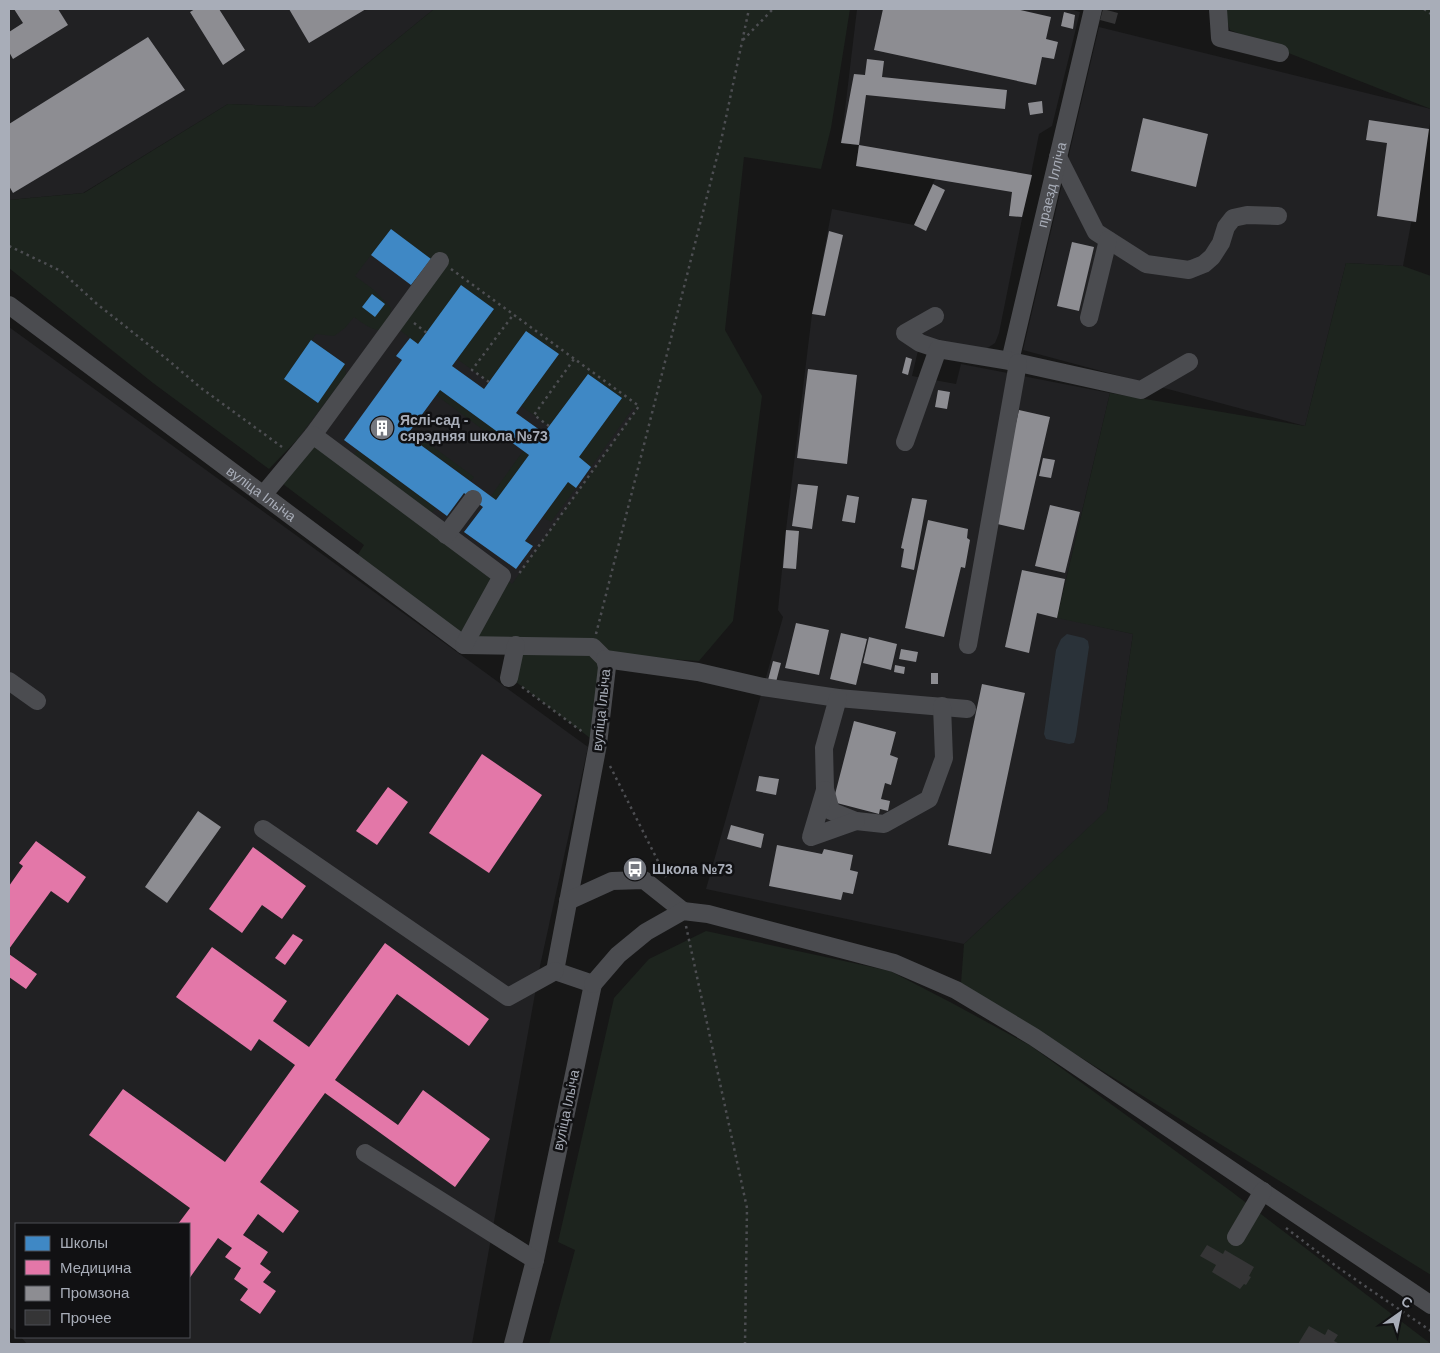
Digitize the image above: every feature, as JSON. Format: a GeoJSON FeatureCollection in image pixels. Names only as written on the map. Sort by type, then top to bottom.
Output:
{"type":"FeatureCollection","features":[{"type":"Feature","properties":{"kind":"street","name":"праезд Ілліча"},"geometry":{"type":"LineString","coordinates":[[968,645],[1014,362],[1058,157],[1093,9]]}},
{"type":"Feature","properties":{"kind":"street"},"geometry":{"type":"LineString","coordinates":[[1218,9],[1220,38],[1280,53]]}},
{"type":"Feature","properties":{"kind":"street"},"geometry":{"type":"LineString","coordinates":[[1058,157],[1096,232],[1146,264],[1189,270],[1204,264],[1212,257],[1221,243],[1226,227],[1233,218],[1247,215],[1278,216]]}},
{"type":"Feature","properties":{"kind":"street"},"geometry":{"type":"LineString","coordinates":[[1089,318],[1108,240]]}},
{"type":"Feature","properties":{"kind":"street"},"geometry":{"type":"LineString","coordinates":[[263,495],[312,435],[440,261]]}},
{"type":"Feature","properties":{"kind":"street","name":"вуліца Ільіча"},"geometry":{"type":"LineString","coordinates":[[9,305],[464,644]]}},
{"type":"Feature","properties":{"kind":"street"},"geometry":{"type":"LineString","coordinates":[[935,316],[905,332],[920,343],[938,350],[1014,362],[1141,390],[1189,362]]}},
{"type":"Feature","properties":{"kind":"street"},"geometry":{"type":"LineString","coordinates":[[905,442],[938,350]]}},
{"type":"Feature","properties":{"kind":"street"},"geometry":{"type":"LineString","coordinates":[[312,435],[502,576],[464,644],[593,647]]}},
{"type":"Feature","properties":{"kind":"street"},"geometry":{"type":"LineString","coordinates":[[446,535],[473,499]]}},
{"type":"Feature","properties":{"kind":"street"},"geometry":{"type":"LineString","coordinates":[[510,678],[516,645]]}},
{"type":"Feature","properties":{"kind":"street","name":"вуліца Ільіча"},"geometry":{"type":"LineString","coordinates":[[554,971],[598,744],[607,667],[605,659],[593,647]]}},
{"type":"Feature","properties":{"kind":"street"},"geometry":{"type":"LineString","coordinates":[[605,659],[698,672],[763,687],[838,698],[967,709]]}},
{"type":"Feature","properties":{"kind":"street"},"geometry":{"type":"LineString","coordinates":[[9,680],[38,701]]}},
{"type":"Feature","properties":{"kind":"street"},"geometry":{"type":"LineString","coordinates":[[838,698],[824,748],[825,789],[831,811],[856,821],[884,824],[929,799],[944,758],[942,706]]}},
{"type":"Feature","properties":{"kind":"street"},"geometry":{"type":"LineString","coordinates":[[825,789],[811,837],[856,821]]}},
{"type":"Feature","properties":{"kind":"street"},"geometry":{"type":"LineString","coordinates":[[263,829],[508,997],[554,971],[593,984],[618,955],[646,932],[683,911]]}},
{"type":"Feature","properties":{"kind":"street"},"geometry":{"type":"LineString","coordinates":[[568,901],[612,881],[644,880],[683,911],[708,914],[894,963],[956,990],[1034,1038],[1431,1305]]}},
{"type":"Feature","properties":{"kind":"street","name":"вуліца Ільіча"},"geometry":{"type":"LineString","coordinates":[[513,1344],[535,1260],[593,984]]}},
{"type":"Feature","properties":{"kind":"street"},"geometry":{"type":"LineString","coordinates":[[364,1153],[535,1260]]}},
{"type":"Feature","properties":{"kind":"street"},"geometry":{"type":"LineString","coordinates":[[1236,1238],[1263,1191]]}},
{"type":"Feature","properties":{"kind":"path"},"geometry":{"type":"LineString","coordinates":[[593,647],[720,141],[749,9]]}},
{"type":"Feature","properties":{"kind":"path"},"geometry":{"type":"LineString","coordinates":[[742,42],[773,9]]}},
{"type":"Feature","properties":{"kind":"path"},"geometry":{"type":"LineString","coordinates":[[1424,9],[1431,14]]}},
{"type":"Feature","properties":{"kind":"path"},"geometry":{"type":"LineString","coordinates":[[9,246],[61,271],[97,304],[201,388],[287,451]]}},
{"type":"Feature","properties":{"kind":"path"},"geometry":{"type":"LineString","coordinates":[[440,261],[638,406],[512,584],[502,576]]}},
{"type":"Feature","properties":{"kind":"path"},"geometry":{"type":"LineString","coordinates":[[489,382],[472,370],[513,314]]}},
{"type":"Feature","properties":{"kind":"path"},"geometry":{"type":"LineString","coordinates":[[549,426],[534,415],[574,359]]}},
{"type":"Feature","properties":{"kind":"path"},"geometry":{"type":"LineString","coordinates":[[683,911],[747,1208],[745,1344]]}},
{"type":"Feature","properties":{"kind":"path"},"geometry":{"type":"LineString","coordinates":[[1286,1228],[1340,1269],[1431,1331]]}},
{"type":"Feature","properties":{"kind":"shaded area"},"geometry":{"type":"Polygon","coordinates":[[[9,9],[434,9],[314,107],[228,104],[83,193],[9,200],[9,9]]]}},
{"type":"Feature","properties":{"kind":"shaded area"},"geometry":{"type":"Polygon","coordinates":[[[434,9],[850,9],[831,128],[821,169],[744,157],[725,330],[762,396],[733,621],[699,661],[608,655],[468,638],[502,576],[512,584],[636,410],[633,408],[591,467],[579,457],[621,398],[588,374],[549,426],[521,406],[559,354],[526,331],[489,382],[457,359],[494,309],[418,344],[393,325],[418,290],[411,285],[430,259],[391,229],[355,276],[374,290],[391,308],[386,325],[383,329],[373,329],[354,317],[345,328],[334,336],[316,334],[312,340],[345,364],[346,375],[296,441],[269,469],[153,383],[9,268],[9,200],[84,193],[228,104],[314,107],[434,9]]]}},
{"type":"Feature","properties":{"kind":"shaded area"},"geometry":{"type":"Polygon","coordinates":[[[857,9],[1069,9],[1080,12],[1052,126],[1039,134],[999,333],[995,343],[986,349],[921,338],[912,376],[956,384],[961,364],[1110,393],[1057,617],[1133,634],[1107,811],[964,944],[706,889],[783,617],[778,610],[806,363],[812,314],[832,209],[914,225],[935,179],[856,166],[859,145],[841,143],[857,9]]]}},
{"type":"Feature","properties":{"kind":"shaded area"},"geometry":{"type":"Polygon","coordinates":[[[1223,9],[1431,9],[1431,109],[1230,30],[1223,9]]]}},
{"type":"Feature","properties":{"kind":"shaded area"},"geometry":{"type":"Polygon","coordinates":[[[1099,27],[1431,109],[1431,118],[1403,266],[1346,263],[1305,426],[1023,350],[1099,27]]]}},
{"type":"Feature","properties":{"kind":"shaded area"},"geometry":{"type":"Polygon","coordinates":[[[386,203],[653,399],[513,602],[241,399],[386,203]]]}},
{"type":"Feature","properties":{"kind":"shaded area"},"geometry":{"type":"Polygon","coordinates":[[[1346,263],[1403,266],[1431,276],[1431,1275],[961,983],[964,944],[1107,810],[1133,634],[1057,618],[1110,393],[1305,426],[1346,263]]]}},
{"type":"Feature","properties":{"kind":"shaded area"},"geometry":{"type":"Polygon","coordinates":[[[9,327],[588,747],[540,966],[472,1344],[27,1344],[22,1338],[190,1338],[190,1223],[15,1223],[15,1331],[9,1327],[9,327]]]}},
{"type":"Feature","properties":{"kind":"shaded area"},"geometry":{"type":"Polygon","coordinates":[[[440,390],[505,437],[501,443],[436,395],[440,390]]]}},
{"type":"Feature","properties":{"kind":"shaded area"},"geometry":{"type":"Polygon","coordinates":[[[410,430],[474,477],[471,481],[407,435],[410,430]]]}},
{"type":"Feature","properties":{"kind":"shaded area"},"geometry":{"type":"Polygon","coordinates":[[[313,445],[496,573],[457,639],[353,562],[364,545],[283,484],[313,445]]]}},
{"type":"Feature","properties":{"kind":"shaded area"},"geometry":{"type":"Polygon","coordinates":[[[357,450],[436,508],[429,516],[351,459],[357,450]]]}},
{"type":"Feature","properties":{"kind":"shaded area"},"geometry":{"type":"Polygon","coordinates":[[[523,451],[529,455],[496,500],[491,496],[523,451]]]}},
{"type":"Feature","properties":{"kind":"shaded area"},"geometry":{"type":"Polygon","coordinates":[[[568,482],[576,488],[551,522],[543,517],[568,482]]]}},
{"type":"Feature","properties":{"kind":"shaded area"},"geometry":{"type":"Polygon","coordinates":[[[1067,634],[1084,638],[1088,641],[1089,647],[1076,736],[1074,743],[1069,744],[1046,739],[1044,734],[1056,650],[1061,639],[1067,634]]]}},
{"type":"Feature","properties":{"kind":"shaded area"},"geometry":{"type":"Polygon","coordinates":[[[522,646],[593,647],[605,659],[598,744],[516,682],[522,646]]]}},
{"type":"Feature","properties":{"kind":"shaded area"},"geometry":{"type":"Polygon","coordinates":[[[706,931],[890,971],[1031,1046],[1232,1192],[1431,1344],[549,1344],[575,1250],[558,1242],[614,998],[649,959],[706,931]]]}},
{"type":"Feature","properties":{"kind":"building: Школы"},"geometry":{"type":"Polygon","coordinates":[[[391,229],[431,259],[411,285],[371,255],[391,229]]]}},
{"type":"Feature","properties":{"kind":"building: Школы","name":"Яслі-сад - сярэдняя школа №73"},"geometry":{"type":"Polygon","coordinates":[[[461,285],[494,309],[452,366],[484,389],[526,331],[559,354],[516,413],[544,433],[588,374],[622,398],[579,457],[591,467],[576,488],[568,482],[525,541],[533,546],[516,569],[464,532],[483,507],[464,493],[447,516],[344,440],[402,360],[396,356],[410,338],[418,344],[461,285]],[[440,390],[407,435],[496,500],[529,455],[440,390]]]}},
{"type":"Feature","properties":{"kind":"building: Школы"},"geometry":{"type":"Polygon","coordinates":[[[372,294],[385,304],[375,317],[362,307],[372,294]]]}},
{"type":"Feature","properties":{"kind":"building: Школы"},"geometry":{"type":"Polygon","coordinates":[[[311,340],[345,364],[318,403],[284,379],[311,340]]]}},
{"type":"Feature","properties":{"kind":"building: Медицина"},"geometry":{"type":"Polygon","coordinates":[[[482,754],[542,795],[489,873],[429,833],[482,754]]]}},
{"type":"Feature","properties":{"kind":"building: Медицина"},"geometry":{"type":"Polygon","coordinates":[[[388,787],[408,802],[377,845],[356,831],[388,787]]]}},
{"type":"Feature","properties":{"kind":"building: Медицина"},"geometry":{"type":"Polygon","coordinates":[[[36,841],[86,877],[68,903],[51,891],[9,949],[9,886],[23,866],[19,863],[36,841]]]}},
{"type":"Feature","properties":{"kind":"building: Медицина"},"geometry":{"type":"Polygon","coordinates":[[[253,847],[306,886],[282,919],[262,905],[242,933],[209,909],[253,847]]]}},
{"type":"Feature","properties":{"kind":"building: Медицина"},"geometry":{"type":"Polygon","coordinates":[[[293,934],[303,940],[285,965],[275,958],[293,934]]]}},
{"type":"Feature","properties":{"kind":"building: Медицина"},"geometry":{"type":"Polygon","coordinates":[[[385,943],[489,1019],[469,1046],[397,994],[335,1080],[398,1125],[423,1090],[490,1139],[455,1187],[325,1093],[260,1182],[299,1211],[283,1233],[258,1214],[243,1235],[268,1252],[260,1264],[271,1272],[263,1282],[276,1291],[260,1314],[240,1300],[248,1289],[234,1279],[241,1268],[225,1257],[232,1248],[218,1238],[190,1278],[190,1223],[179,1223],[190,1208],[89,1135],[123,1089],[225,1162],[295,1065],[259,1039],[251,1051],[176,997],[212,947],[287,1001],[273,1021],[309,1047],[385,943]]]}},
{"type":"Feature","properties":{"kind":"building: Медицина"},"geometry":{"type":"Polygon","coordinates":[[[9,954],[37,974],[26,989],[9,977],[9,954]]]}},
{"type":"Feature","properties":{"kind":"building: Промзона"},"geometry":{"type":"Polygon","coordinates":[[[14,9],[58,9],[68,25],[13,59],[9,52],[9,32],[23,23],[14,9]]]}},
{"type":"Feature","properties":{"kind":"building: Промзона"},"geometry":{"type":"Polygon","coordinates":[[[195,9],[219,9],[245,50],[223,65],[190,12],[195,9]]]}},
{"type":"Feature","properties":{"kind":"building: Промзона"},"geometry":{"type":"Polygon","coordinates":[[[289,9],[366,9],[309,43],[289,9]]]}},
{"type":"Feature","properties":{"kind":"building: Промзона"},"geometry":{"type":"Polygon","coordinates":[[[883,9],[1016,9],[1051,17],[1046,39],[1058,42],[1054,59],[1042,57],[1036,85],[874,50],[883,9]]]}},
{"type":"Feature","properties":{"kind":"building: Промзона"},"geometry":{"type":"Polygon","coordinates":[[[1064,12],[1075,15],[1073,29],[1061,26],[1064,12]]]}},
{"type":"Feature","properties":{"kind":"building: Промзона"},"geometry":{"type":"Polygon","coordinates":[[[148,37],[185,90],[13,193],[9,186],[9,124],[148,37]]]}},
{"type":"Feature","properties":{"kind":"building: Промзона"},"geometry":{"type":"Polygon","coordinates":[[[867,59],[884,61],[882,77],[1007,90],[1005,109],[866,95],[859,145],[841,143],[854,74],[865,75],[867,59]]]}},
{"type":"Feature","properties":{"kind":"building: Промзона"},"geometry":{"type":"Polygon","coordinates":[[[1042,101],[1043,113],[1030,115],[1028,103],[1042,101]]]}},
{"type":"Feature","properties":{"kind":"building: Промзона"},"geometry":{"type":"Polygon","coordinates":[[[1143,118],[1208,134],[1196,187],[1131,171],[1143,118]]]}},
{"type":"Feature","properties":{"kind":"building: Промзона"},"geometry":{"type":"Polygon","coordinates":[[[1369,120],[1429,129],[1416,222],[1377,216],[1387,143],[1366,140],[1369,120]]]}},
{"type":"Feature","properties":{"kind":"building: Промзона"},"geometry":{"type":"Polygon","coordinates":[[[859,145],[1032,175],[1022,217],[1009,216],[1012,192],[856,166],[859,145]]]}},
{"type":"Feature","properties":{"kind":"building: Промзона"},"geometry":{"type":"Polygon","coordinates":[[[933,184],[945,190],[926,231],[914,225],[933,184]]]}},
{"type":"Feature","properties":{"kind":"building: Промзона"},"geometry":{"type":"Polygon","coordinates":[[[829,231],[843,235],[825,316],[812,314],[829,231]]]}},
{"type":"Feature","properties":{"kind":"building: Промзона"},"geometry":{"type":"Polygon","coordinates":[[[1072,242],[1094,247],[1079,311],[1057,306],[1072,242]]]}},
{"type":"Feature","properties":{"kind":"building: Промзона"},"geometry":{"type":"Polygon","coordinates":[[[906,357],[912,359],[908,375],[902,373],[906,357]]]}},
{"type":"Feature","properties":{"kind":"building: Промзона"},"geometry":{"type":"Polygon","coordinates":[[[808,369],[857,375],[847,464],[797,458],[808,369]]]}},
{"type":"Feature","properties":{"kind":"building: Промзона"},"geometry":{"type":"Polygon","coordinates":[[[938,390],[950,392],[947,409],[935,407],[938,390]]]}},
{"type":"Feature","properties":{"kind":"building: Промзона"},"geometry":{"type":"Polygon","coordinates":[[[1019,410],[1050,417],[1024,530],[993,523],[1019,410]]]}},
{"type":"Feature","properties":{"kind":"building: Промзона"},"geometry":{"type":"Polygon","coordinates":[[[1043,458],[1055,460],[1051,478],[1039,476],[1043,458]]]}},
{"type":"Feature","properties":{"kind":"building: Промзона"},"geometry":{"type":"Polygon","coordinates":[[[798,484],[818,486],[812,529],[792,526],[798,484]]]}},
{"type":"Feature","properties":{"kind":"building: Промзона"},"geometry":{"type":"Polygon","coordinates":[[[847,495],[859,497],[855,523],[842,521],[847,495]]]}},
{"type":"Feature","properties":{"kind":"building: Промзона"},"geometry":{"type":"Polygon","coordinates":[[[912,498],[927,500],[914,570],[901,567],[904,549],[901,548],[912,498]]]}},
{"type":"Feature","properties":{"kind":"building: Промзона"},"geometry":{"type":"Polygon","coordinates":[[[1050,505],[1080,512],[1065,573],[1035,566],[1050,505]]]}},
{"type":"Feature","properties":{"kind":"building: Промзона"},"geometry":{"type":"Polygon","coordinates":[[[928,520],[968,529],[967,538],[970,540],[965,568],[961,567],[944,637],[905,628],[928,520]]]}},
{"type":"Feature","properties":{"kind":"building: Промзона"},"geometry":{"type":"Polygon","coordinates":[[[786,530],[799,531],[796,569],[783,568],[786,530]]]}},
{"type":"Feature","properties":{"kind":"building: Промзона"},"geometry":{"type":"Polygon","coordinates":[[[1022,570],[1065,579],[1057,618],[1037,613],[1029,653],[1005,647],[1022,570]]]}},
{"type":"Feature","properties":{"kind":"building: Промзона"},"geometry":{"type":"Polygon","coordinates":[[[796,623],[829,630],[819,675],[785,668],[796,623]]]}},
{"type":"Feature","properties":{"kind":"building: Промзона"},"geometry":{"type":"Polygon","coordinates":[[[841,633],[867,639],[856,685],[830,679],[841,633]]]}},
{"type":"Feature","properties":{"kind":"building: Промзона"},"geometry":{"type":"Polygon","coordinates":[[[869,637],[897,644],[891,670],[863,663],[869,637]]]}},
{"type":"Feature","properties":{"kind":"building: Промзона"},"geometry":{"type":"Polygon","coordinates":[[[901,649],[918,652],[916,662],[899,659],[901,649]]]}},
{"type":"Feature","properties":{"kind":"building: Промзона"},"geometry":{"type":"Polygon","coordinates":[[[773,661],[781,663],[776,682],[768,680],[773,661]]]}},
{"type":"Feature","properties":{"kind":"building: Промзона"},"geometry":{"type":"Polygon","coordinates":[[[895,665],[905,667],[904,674],[894,672],[895,665]]]}},
{"type":"Feature","properties":{"kind":"building: Промзона"},"geometry":{"type":"Polygon","coordinates":[[[931,673],[938,673],[938,684],[931,684],[931,673]]]}},
{"type":"Feature","properties":{"kind":"building: Промзона"},"geometry":{"type":"Polygon","coordinates":[[[982,684],[1025,693],[991,854],[948,845],[982,684]]]}},
{"type":"Feature","properties":{"kind":"building: Промзона"},"geometry":{"type":"Polygon","coordinates":[[[854,721],[896,732],[890,755],[898,758],[891,785],[885,783],[881,799],[890,801],[888,811],[880,809],[879,814],[833,802],[854,721]]]}},
{"type":"Feature","properties":{"kind":"building: Промзона"},"geometry":{"type":"Polygon","coordinates":[[[759,776],[779,779],[776,795],[756,791],[759,776]]]}},
{"type":"Feature","properties":{"kind":"building: Промзона"},"geometry":{"type":"Polygon","coordinates":[[[198,811],[221,827],[167,903],[145,887],[198,811]]]}},
{"type":"Feature","properties":{"kind":"building: Промзона"},"geometry":{"type":"Polygon","coordinates":[[[731,825],[764,834],[761,848],[727,839],[731,825]]]}},
{"type":"Feature","properties":{"kind":"building: Промзона"},"geometry":{"type":"Polygon","coordinates":[[[777,845],[822,854],[824,849],[853,855],[850,870],[858,872],[853,894],[843,892],[841,900],[769,886],[777,845]]]}},
{"type":"Feature","properties":{"kind":"building: Прочее"},"geometry":{"type":"Polygon","coordinates":[[[1103,9],[1118,13],[1115,24],[1100,20],[1103,9]]]}},
{"type":"Feature","properties":{"kind":"building: Прочее"},"geometry":{"type":"Polygon","coordinates":[[[1207,1245],[1223,1254],[1225,1250],[1254,1267],[1246,1285],[1244,1284],[1240,1289],[1212,1272],[1216,1265],[1200,1256],[1207,1245]]]}},
{"type":"Feature","properties":{"kind":"building: Прочее"},"geometry":{"type":"Polygon","coordinates":[[[1309,1326],[1325,1335],[1328,1329],[1338,1335],[1334,1341],[1340,1344],[1298,1344],[1309,1326]]]}},
{"type":"Feature","properties":{"kind":"place","name":"Яслі-сад - сярэдняя школа №73"},"geometry":{"type":"Point","coordinates":[382,428]}},
{"type":"Feature","properties":{"kind":"place","name":"Школа №73"},"geometry":{"type":"Point","coordinates":[635,869]}}]}
